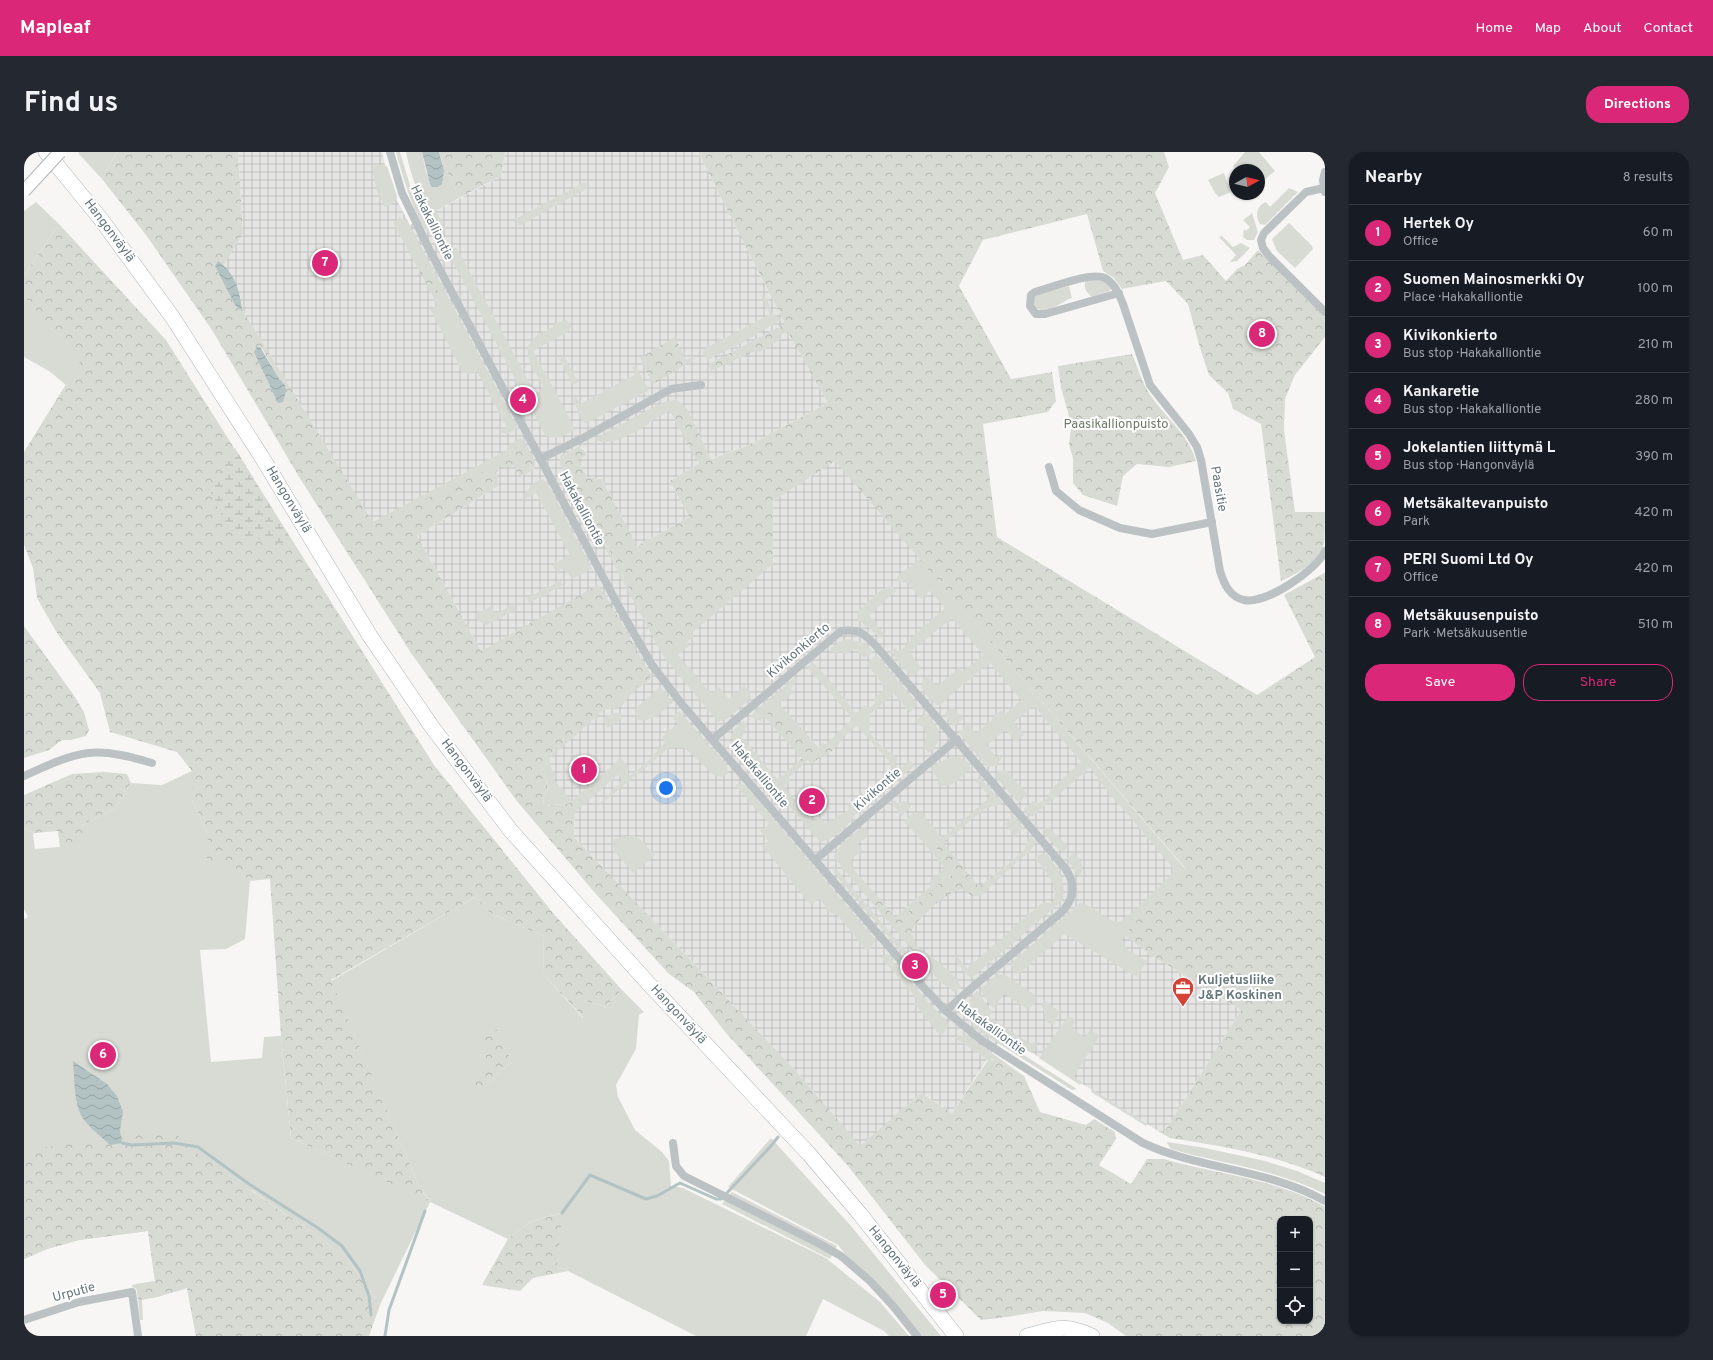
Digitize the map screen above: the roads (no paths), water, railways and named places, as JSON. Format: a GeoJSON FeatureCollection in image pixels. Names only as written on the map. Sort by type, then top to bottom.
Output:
{"type":"FeatureCollection","features":[{"type":"Feature","properties":{"kind":"highway","name":"Hangonväylä"},"geometry":{"type":"LineString","coordinates":[[46,152],[100,218],[166,308],[206,367],[259,452],[370,636],[432,727],[511,831],[648,983],[809,1154],[860,1214],[956,1336]]}},
{"type":"Feature","properties":{"kind":"highway"},"geometry":{"type":"LineString","coordinates":[[1029,1336],[1050,1329],[1064,1328],[1080,1330],[1092,1336]]}},
{"type":"Feature","properties":{"kind":"street"},"geometry":{"type":"LineString","coordinates":[[24,191],[60,152]]}},
{"type":"Feature","properties":{"kind":"street","name":"Hakakalliontie"},"geometry":{"type":"LineString","coordinates":[[390,152],[402,193],[429,249],[641,648],[662,679],[925,990],[946,1011],[981,1040],[1143,1143],[1163,1152],[1188,1160],[1270,1178],[1294,1185],[1325,1200]]}},
{"type":"Feature","properties":{"kind":"street"},"geometry":{"type":"LineString","coordinates":[[1325,172],[1324,190],[1306,192],[1264,233],[1261,240],[1263,248],[1269,256],[1325,312]]}},
{"type":"Feature","properties":{"kind":"street","name":"Paasitie"},"geometry":{"type":"LineString","coordinates":[[1119,293],[1040,315],[1036,314],[1032,310],[1029,300],[1031,295],[1035,292],[1089,276],[1100,276],[1106,278],[1113,284],[1119,293],[1150,385],[1189,434],[1197,447],[1201,460],[1224,583],[1233,594],[1246,600],[1262,598],[1293,582],[1311,570],[1325,551]]}},
{"type":"Feature","properties":{"kind":"street"},"geometry":{"type":"LineString","coordinates":[[540,459],[585,437],[671,389],[701,385]]}},
{"type":"Feature","properties":{"kind":"street"},"geometry":{"type":"LineString","coordinates":[[1049,467],[1056,491],[1079,510],[1120,528],[1152,534],[1212,522]]}},
{"type":"Feature","properties":{"kind":"street","name":"Kivikonkierto"},"geometry":{"type":"LineString","coordinates":[[712,739],[841,631],[855,630],[866,636],[957,739],[1065,868],[1069,874],[1073,888],[1070,903],[1063,911],[946,1011]]}},
{"type":"Feature","properties":{"kind":"street","name":"Kivikontie"},"geometry":{"type":"LineString","coordinates":[[815,860],[957,739]]}},
{"type":"Feature","properties":{"kind":"street"},"geometry":{"type":"LineString","coordinates":[[24,776],[57,762],[87,754],[115,754],[152,763]]}},
{"type":"Feature","properties":{"kind":"street"},"geometry":{"type":"LineString","coordinates":[[673,1144],[676,1166],[684,1176],[841,1256],[870,1281],[894,1307],[917,1336]]}},
{"type":"Feature","properties":{"kind":"street","name":"Urputie"},"geometry":{"type":"LineString","coordinates":[[24,1320],[79,1302],[132,1292],[138,1336]]}},
{"type":"Feature","properties":{"kind":"water"},"geometry":{"type":"Polygon","coordinates":[[[422,152],[439,152],[444,170],[442,184],[438,187],[432,187],[430,184],[422,152]]]}},
{"type":"Feature","properties":{"kind":"water"},"geometry":{"type":"Polygon","coordinates":[[[218,261],[232,276],[238,288],[242,309],[239,309],[235,305],[215,266],[218,261]]]}},
{"type":"Feature","properties":{"kind":"water"},"geometry":{"type":"Polygon","coordinates":[[[257,347],[260,347],[280,380],[285,385],[286,391],[283,402],[278,403],[254,352],[257,347]]]}},
{"type":"Feature","properties":{"kind":"water"},"geometry":{"type":"Polygon","coordinates":[[[73,1061],[107,1084],[117,1096],[123,1112],[120,1130],[122,1143],[110,1145],[85,1121],[81,1115],[76,1101],[73,1061]]]}},
{"type":"Feature","properties":{"kind":"waterway"},"geometry":{"type":"LineString","coordinates":[[726,1194],[778,1137]]}},
{"type":"Feature","properties":{"kind":"waterway"},"geometry":{"type":"LineString","coordinates":[[122,1143],[132,1145],[174,1143],[198,1147],[249,1184],[318,1228],[342,1246],[360,1271],[369,1296],[371,1315]]}},
{"type":"Feature","properties":{"kind":"waterway"},"geometry":{"type":"LineString","coordinates":[[562,1213],[590,1175],[646,1199],[657,1196],[680,1183],[716,1199],[721,1199]]}},
{"type":"Feature","properties":{"kind":"waterway"},"geometry":{"type":"LineString","coordinates":[[385,1336],[389,1310],[425,1211]]}},
{"type":"Feature","properties":{"kind":"place","name":"PERI Suomi Ltd Oy"},"geometry":{"type":"Point","coordinates":[325,263]}},
{"type":"Feature","properties":{"kind":"place","name":"Metsäkuusenpuisto"},"geometry":{"type":"Point","coordinates":[1262,334]}},
{"type":"Feature","properties":{"kind":"place","name":"Kankaretie"},"geometry":{"type":"Point","coordinates":[523,400]}},
{"type":"Feature","properties":{"kind":"place","name":"Hertek Oy"},"geometry":{"type":"Point","coordinates":[584,770]}},
{"type":"Feature","properties":{"kind":"place","name":"Suomen Mainosmerkki Oy"},"geometry":{"type":"Point","coordinates":[812,801]}},
{"type":"Feature","properties":{"kind":"place","name":"Kivikonkierto"},"geometry":{"type":"Point","coordinates":[915,966]}},
{"type":"Feature","properties":{"kind":"place","name":"Kuljetusliike J&P Koskinen"},"geometry":{"type":"Point","coordinates":[1183,1008]}},
{"type":"Feature","properties":{"kind":"place","name":"Metsäkaltevanpuisto"},"geometry":{"type":"Point","coordinates":[103,1055]}},
{"type":"Feature","properties":{"kind":"place","name":"Jokelantien liittymä L"},"geometry":{"type":"Point","coordinates":[943,1295]}},
{"type":"Feature","properties":{"kind":"park label","name":"Paasikallionpuisto"},"geometry":{"type":"Point","coordinates":[1116,425]}}]}
